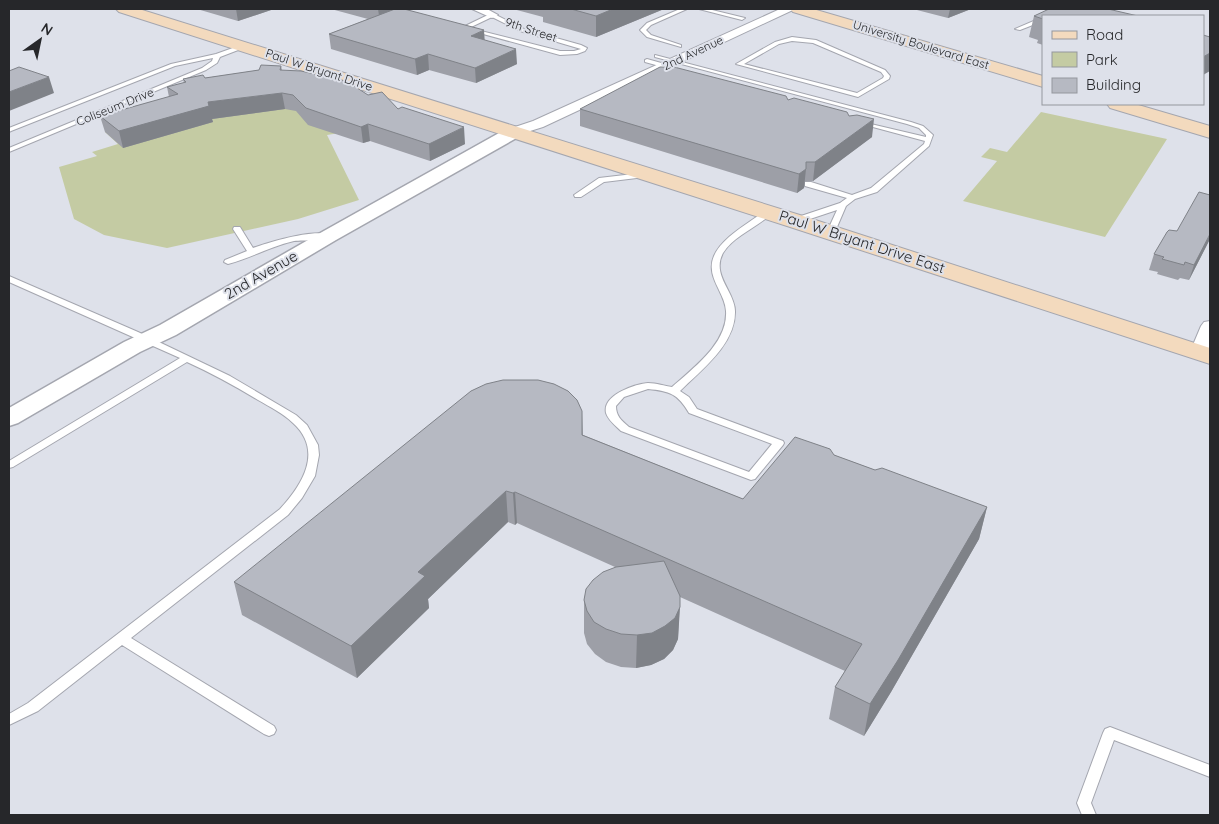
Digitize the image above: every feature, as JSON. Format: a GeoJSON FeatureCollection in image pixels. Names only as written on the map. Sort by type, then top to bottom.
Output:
{"type":"FeatureCollection","features":[{"type":"Feature","properties":{"kind":"main road","name":"Paul W Bryant Drive"},"geometry":{"type":"LineString","coordinates":[[124,9],[514,132]]}},
{"type":"Feature","properties":{"kind":"main road","name":"University Boulevard East"},"geometry":{"type":"LineString","coordinates":[[798,9],[1042,82]]}},
{"type":"Feature","properties":{"kind":"main road","name":"University Boulevard East"},"geometry":{"type":"LineString","coordinates":[[825,9],[1042,73]]}},
{"type":"Feature","properties":{"kind":"main road"},"geometry":{"type":"LineString","coordinates":[[1119,105],[1210,132]]}},
{"type":"Feature","properties":{"kind":"main road"},"geometry":{"type":"LineString","coordinates":[[1150,105],[1210,122]]}},
{"type":"Feature","properties":{"kind":"main road","name":"Paul W Bryant Drive East"},"geometry":{"type":"LineString","coordinates":[[514,132],[795,220],[1205,354]]}},
{"type":"Feature","properties":{"kind":"street","name":"9th Street"},"geometry":{"type":"LineString","coordinates":[[478,9],[492,16]]}},
{"type":"Feature","properties":{"kind":"street","name":"2nd Avenue"},"geometry":{"type":"LineString","coordinates":[[724,26],[764,9]]}},
{"type":"Feature","properties":{"kind":"street","name":"2nd Avenue"},"geometry":{"type":"LineString","coordinates":[[9,418],[146,340],[168,330],[329,236],[514,132],[526,118],[789,9]]}},
{"type":"Feature","properties":{"kind":"street","name":"2nd Avenue"},"geometry":{"type":"LineString","coordinates":[[661,61],[684,44]]}},
{"type":"Feature","properties":{"kind":"street"},"geometry":{"type":"LineString","coordinates":[[1205,354],[1210,326]]}},
{"type":"Feature","properties":{"kind":"lane"},"geometry":{"type":"LineString","coordinates":[[684,9],[649,24],[643,30],[649,36],[684,44]]}},
{"type":"Feature","properties":{"kind":"lane"},"geometry":{"type":"LineString","coordinates":[[702,9],[742,18]]}},
{"type":"Feature","properties":{"kind":"lane","name":"9th Street"},"geometry":{"type":"LineString","coordinates":[[492,16],[522,30],[584,48],[575,53],[560,53],[464,28],[492,16]]}},
{"type":"Feature","properties":{"kind":"lane"},"geometry":{"type":"LineString","coordinates":[[1018,29],[1042,18]]}},
{"type":"Feature","properties":{"kind":"lane"},"geometry":{"type":"LineString","coordinates":[[801,39],[820,44],[883,71],[887,76],[886,79],[858,95],[827,89],[765,72],[739,64],[777,43],[801,39]]}},
{"type":"Feature","properties":{"kind":"lane","name":"Coliseum Drive"},"geometry":{"type":"LineString","coordinates":[[9,130],[173,65],[216,56],[244,46]]}},
{"type":"Feature","properties":{"kind":"lane","name":"Coliseum Drive"},"geometry":{"type":"LineString","coordinates":[[9,150],[204,69],[215,62],[216,56]]}},
{"type":"Feature","properties":{"kind":"lane"},"geometry":{"type":"LineString","coordinates":[[661,61],[724,82]]}},
{"type":"Feature","properties":{"kind":"lane"},"geometry":{"type":"LineString","coordinates":[[661,61],[921,127],[930,135],[927,145],[874,190],[852,197],[843,205],[830,232]]}},
{"type":"Feature","properties":{"kind":"lane"},"geometry":{"type":"LineString","coordinates":[[811,100],[827,93],[827,89]]}},
{"type":"Feature","properties":{"kind":"lane"},"geometry":{"type":"LineString","coordinates":[[848,108],[862,117],[858,124],[929,140]]}},
{"type":"Feature","properties":{"kind":"lane"},"geometry":{"type":"LineString","coordinates":[[578,195],[602,180],[649,174]]}},
{"type":"Feature","properties":{"kind":"lane"},"geometry":{"type":"LineString","coordinates":[[808,184],[852,197]]}},
{"type":"Feature","properties":{"kind":"lane"},"geometry":{"type":"LineString","coordinates":[[795,220],[843,205]]}},
{"type":"Feature","properties":{"kind":"lane"},"geometry":{"type":"LineString","coordinates":[[674,391],[721,342],[728,326],[731,310],[718,276],[716,266],[719,253],[769,212]]}},
{"type":"Feature","properties":{"kind":"lane"},"geometry":{"type":"LineString","coordinates":[[237,229],[251,251]]}},
{"type":"Feature","properties":{"kind":"lane"},"geometry":{"type":"LineString","coordinates":[[228,262],[251,251],[292,238],[308,235],[329,236]]}},
{"type":"Feature","properties":{"kind":"lane"},"geometry":{"type":"LineString","coordinates":[[9,279],[186,358],[291,415],[308,434],[315,451],[314,465],[302,492],[284,512],[123,639],[33,707],[9,720]]}},
{"type":"Feature","properties":{"kind":"lane"},"geometry":{"type":"LineString","coordinates":[[9,465],[186,358]]}},
{"type":"Feature","properties":{"kind":"lane"},"geometry":{"type":"LineString","coordinates":[[648,386],[674,391],[684,396],[690,403],[692,411],[779,442],[751,477],[625,429],[616,422],[611,414],[611,406],[616,399],[635,388],[648,386]]}},
{"type":"Feature","properties":{"kind":"lane"},"geometry":{"type":"LineString","coordinates":[[123,639],[269,730]]}},
{"type":"Feature","properties":{"kind":"lane"},"geometry":{"type":"LineString","coordinates":[[1090,815],[1084,803],[1110,733],[1210,771]]}},
{"type":"Feature","properties":{"kind":"green space"},"geometry":{"type":"Polygon","coordinates":[[[206,90],[383,126],[327,135],[359,200],[298,219],[167,248],[104,235],[74,219],[59,167],[97,156],[92,152],[118,144],[105,132],[181,111],[206,90]]]}},
{"type":"Feature","properties":{"kind":"green space"},"geometry":{"type":"Polygon","coordinates":[[[1041,112],[1167,139],[1105,237],[963,201],[997,161],[981,157],[990,148],[1007,152],[1041,112]]]}},
{"type":"Feature","properties":{"kind":"building"},"geometry":{"type":"Polygon","coordinates":[[[395,9],[404,9],[484,30],[471,36],[516,49],[475,68],[428,54],[415,59],[329,34],[395,9]]]}},
{"type":"Feature","properties":{"kind":"building"},"geometry":{"type":"Polygon","coordinates":[[[571,9],[613,9],[596,16],[571,9]]]}},
{"type":"Feature","properties":{"kind":"building"},"geometry":{"type":"Polygon","coordinates":[[[1049,9],[1108,9],[1134,15],[1042,15],[1042,19],[1034,16],[1049,9]]]}},
{"type":"Feature","properties":{"kind":"building"},"geometry":{"type":"Polygon","coordinates":[[[1204,35],[1210,37],[1210,53],[1204,56],[1204,35]]]}},
{"type":"Feature","properties":{"kind":"building"},"geometry":{"type":"Polygon","coordinates":[[[261,65],[281,66],[280,70],[301,71],[342,80],[368,95],[382,92],[398,109],[402,107],[464,127],[429,144],[368,124],[361,127],[306,108],[293,95],[282,93],[208,102],[209,106],[119,131],[100,116],[178,94],[167,87],[186,82],[183,79],[203,75],[205,78],[259,70],[261,65]]]}},
{"type":"Feature","properties":{"kind":"building"},"geometry":{"type":"Polygon","coordinates":[[[19,67],[49,77],[9,92],[9,71],[19,67]]]}},
{"type":"Feature","properties":{"kind":"building"},"geometry":{"type":"Polygon","coordinates":[[[660,67],[674,67],[786,96],[788,100],[794,98],[847,112],[849,116],[857,115],[874,119],[815,162],[806,162],[806,169],[799,174],[580,109],[660,67]]]}},
{"type":"Feature","properties":{"kind":"building"},"geometry":{"type":"Polygon","coordinates":[[[1199,192],[1210,195],[1210,234],[1194,265],[1185,262],[1184,265],[1162,259],[1164,257],[1154,254],[1169,230],[1177,231],[1199,192]]]}},
{"type":"Feature","properties":{"kind":"building"},"geometry":{"type":"Polygon","coordinates":[[[503,380],[538,380],[554,384],[568,391],[577,400],[582,411],[582,435],[743,499],[795,437],[830,449],[834,455],[875,470],[882,468],[987,507],[898,660],[870,704],[835,687],[862,644],[515,492],[506,491],[418,572],[425,576],[351,646],[234,582],[471,391],[486,384],[503,380]]]}},
{"type":"Feature","properties":{"kind":"building"},"geometry":{"type":"Polygon","coordinates":[[[664,561],[680,596],[680,607],[675,618],[652,633],[637,635],[621,634],[606,629],[594,622],[587,611],[584,600],[586,589],[593,580],[603,572],[616,567],[664,561]]]}}]}
